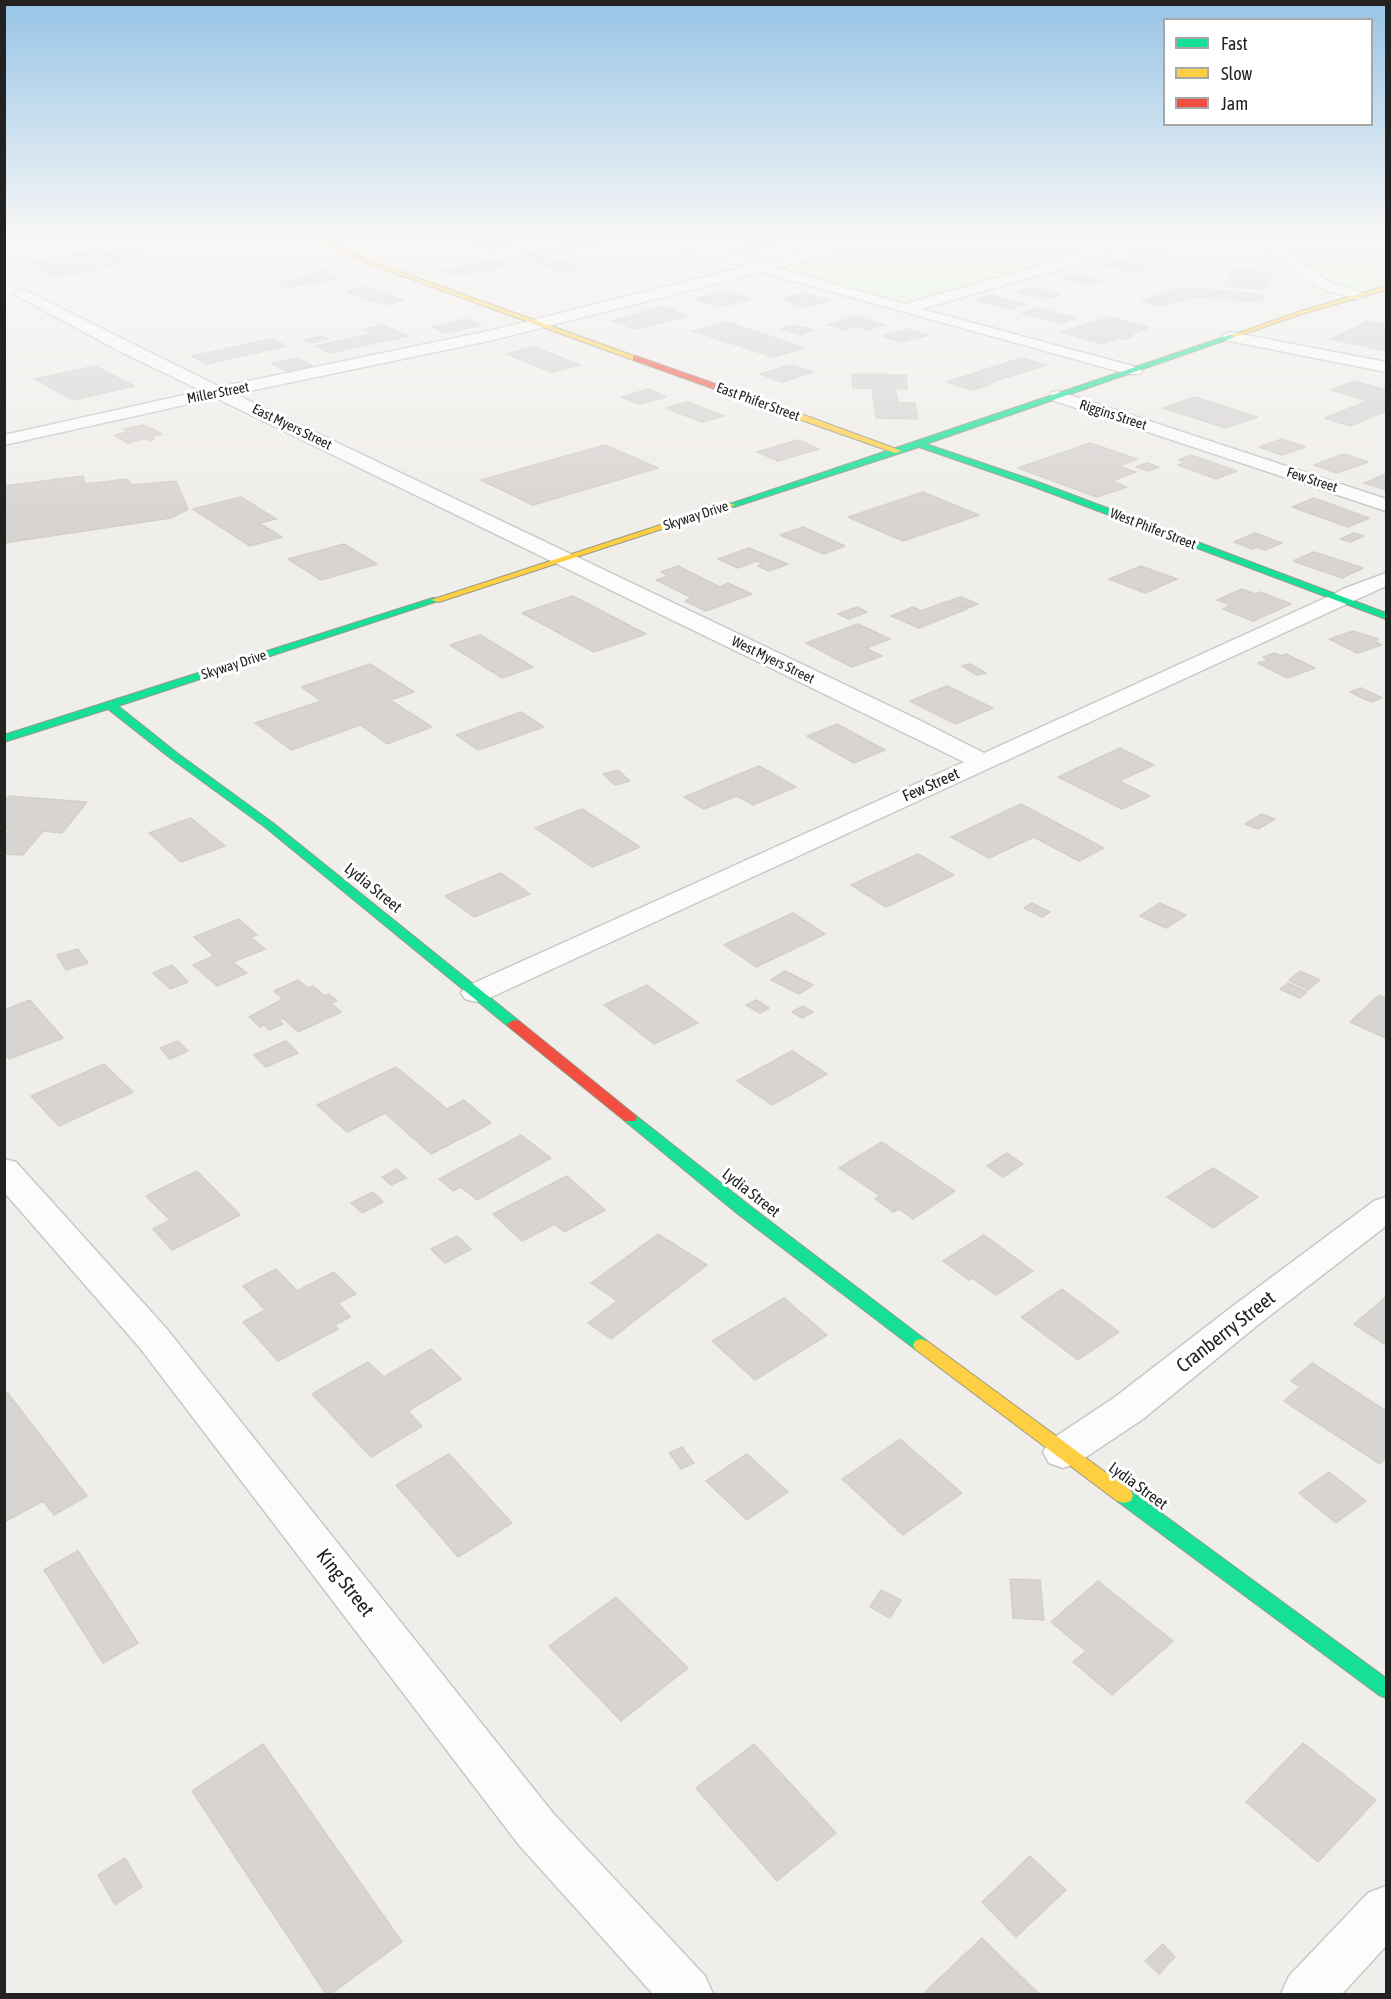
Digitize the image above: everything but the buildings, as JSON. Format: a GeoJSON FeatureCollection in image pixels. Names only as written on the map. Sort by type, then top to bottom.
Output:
{"type":"FeatureCollection","features":[{"type":"Feature","properties":{"kind":"street","name":"East Myers Street"},"geometry":{"type":"LineString","coordinates":[[89,329],[563,558]]}},
{"type":"Feature","properties":{"kind":"street","name":"Miller Street"},"geometry":{"type":"LineString","coordinates":[[4,440],[515,329]]}},
{"type":"Feature","properties":{"kind":"street","name":"East Phifer Street"},"geometry":{"type":"LineString","coordinates":[[554,329],[898,451]]}},
{"type":"Feature","properties":{"kind":"street"},"geometry":{"type":"LineString","coordinates":[[981,329],[1134,371]]}},
{"type":"Feature","properties":{"kind":"street","name":"Skyway Drive"},"geometry":{"type":"LineString","coordinates":[[4,739],[898,451],[1254,329]]}},
{"type":"Feature","properties":{"kind":"street"},"geometry":{"type":"LineString","coordinates":[[1230,337],[1386,367]]}},
{"type":"Feature","properties":{"kind":"street","name":"Riggins Street"},"geometry":{"type":"LineString","coordinates":[[1058,396],[1169,433]]}},
{"type":"Feature","properties":{"kind":"street","name":"Few Street"},"geometry":{"type":"LineString","coordinates":[[1169,433],[1386,505]]}},
{"type":"Feature","properties":{"kind":"street","name":"West Phifer Street"},"geometry":{"type":"LineString","coordinates":[[919,444],[1035,484],[1386,616]]}},
{"type":"Feature","properties":{"kind":"street","name":"West Myers Street"},"geometry":{"type":"LineString","coordinates":[[563,558],[983,762]]}},
{"type":"Feature","properties":{"kind":"street","name":"Few Street"},"geometry":{"type":"LineString","coordinates":[[476,993],[1342,599],[1350,593],[1386,579]]}},
{"type":"Feature","properties":{"kind":"street","name":"Lydia Street"},"geometry":{"type":"LineString","coordinates":[[110,705],[173,755],[269,825],[744,1210],[1064,1452],[1386,1689]]}},
{"type":"Feature","properties":{"kind":"street","name":"King Street"},"geometry":{"type":"LineString","coordinates":[[4,1170],[153,1338],[536,1829],[687,1995]]}},
{"type":"Feature","properties":{"kind":"street","name":"Cranberry Street"},"geometry":{"type":"LineString","coordinates":[[1064,1452],[1129,1408],[1246,1315],[1386,1209]]}},
{"type":"Feature","properties":{"kind":"street"},"geometry":{"type":"LineString","coordinates":[[1307,1995],[1386,1910]]}},
{"type":"Feature","properties":{"kind":"traffic: fast"},"geometry":{"type":"LineString","coordinates":[[731,505],[898,451],[1233,336]]}},
{"type":"Feature","properties":{"kind":"traffic: fast"},"geometry":{"type":"LineString","coordinates":[[919,444],[1035,484],[1386,616]]}},
{"type":"Feature","properties":{"kind":"traffic: fast"},"geometry":{"type":"LineString","coordinates":[[4,739],[436,600]]}},
{"type":"Feature","properties":{"kind":"traffic: fast"},"geometry":{"type":"LineString","coordinates":[[110,705],[173,755],[269,825],[514,1024]]}},
{"type":"Feature","properties":{"kind":"traffic: fast"},"geometry":{"type":"LineString","coordinates":[[630,1118],[744,1210],[921,1345]]}},
{"type":"Feature","properties":{"kind":"traffic: fast"},"geometry":{"type":"LineString","coordinates":[[1124,1496],[1386,1689]]}},
{"type":"Feature","properties":{"kind":"traffic: slow"},"geometry":{"type":"LineString","coordinates":[[556,329],[636,358]]}},
{"type":"Feature","properties":{"kind":"traffic: slow"},"geometry":{"type":"LineString","coordinates":[[1233,336],[1253,329]]}},
{"type":"Feature","properties":{"kind":"traffic: slow"},"geometry":{"type":"LineString","coordinates":[[790,413],[898,451]]}},
{"type":"Feature","properties":{"kind":"traffic: slow"},"geometry":{"type":"LineString","coordinates":[[436,600],[731,505]]}},
{"type":"Feature","properties":{"kind":"traffic: slow"},"geometry":{"type":"LineString","coordinates":[[921,1345],[1124,1496]]}},
{"type":"Feature","properties":{"kind":"traffic: jam"},"geometry":{"type":"LineString","coordinates":[[636,358],[790,413]]}},
{"type":"Feature","properties":{"kind":"traffic: jam"},"geometry":{"type":"LineString","coordinates":[[514,1024],[630,1118]]}}]}
